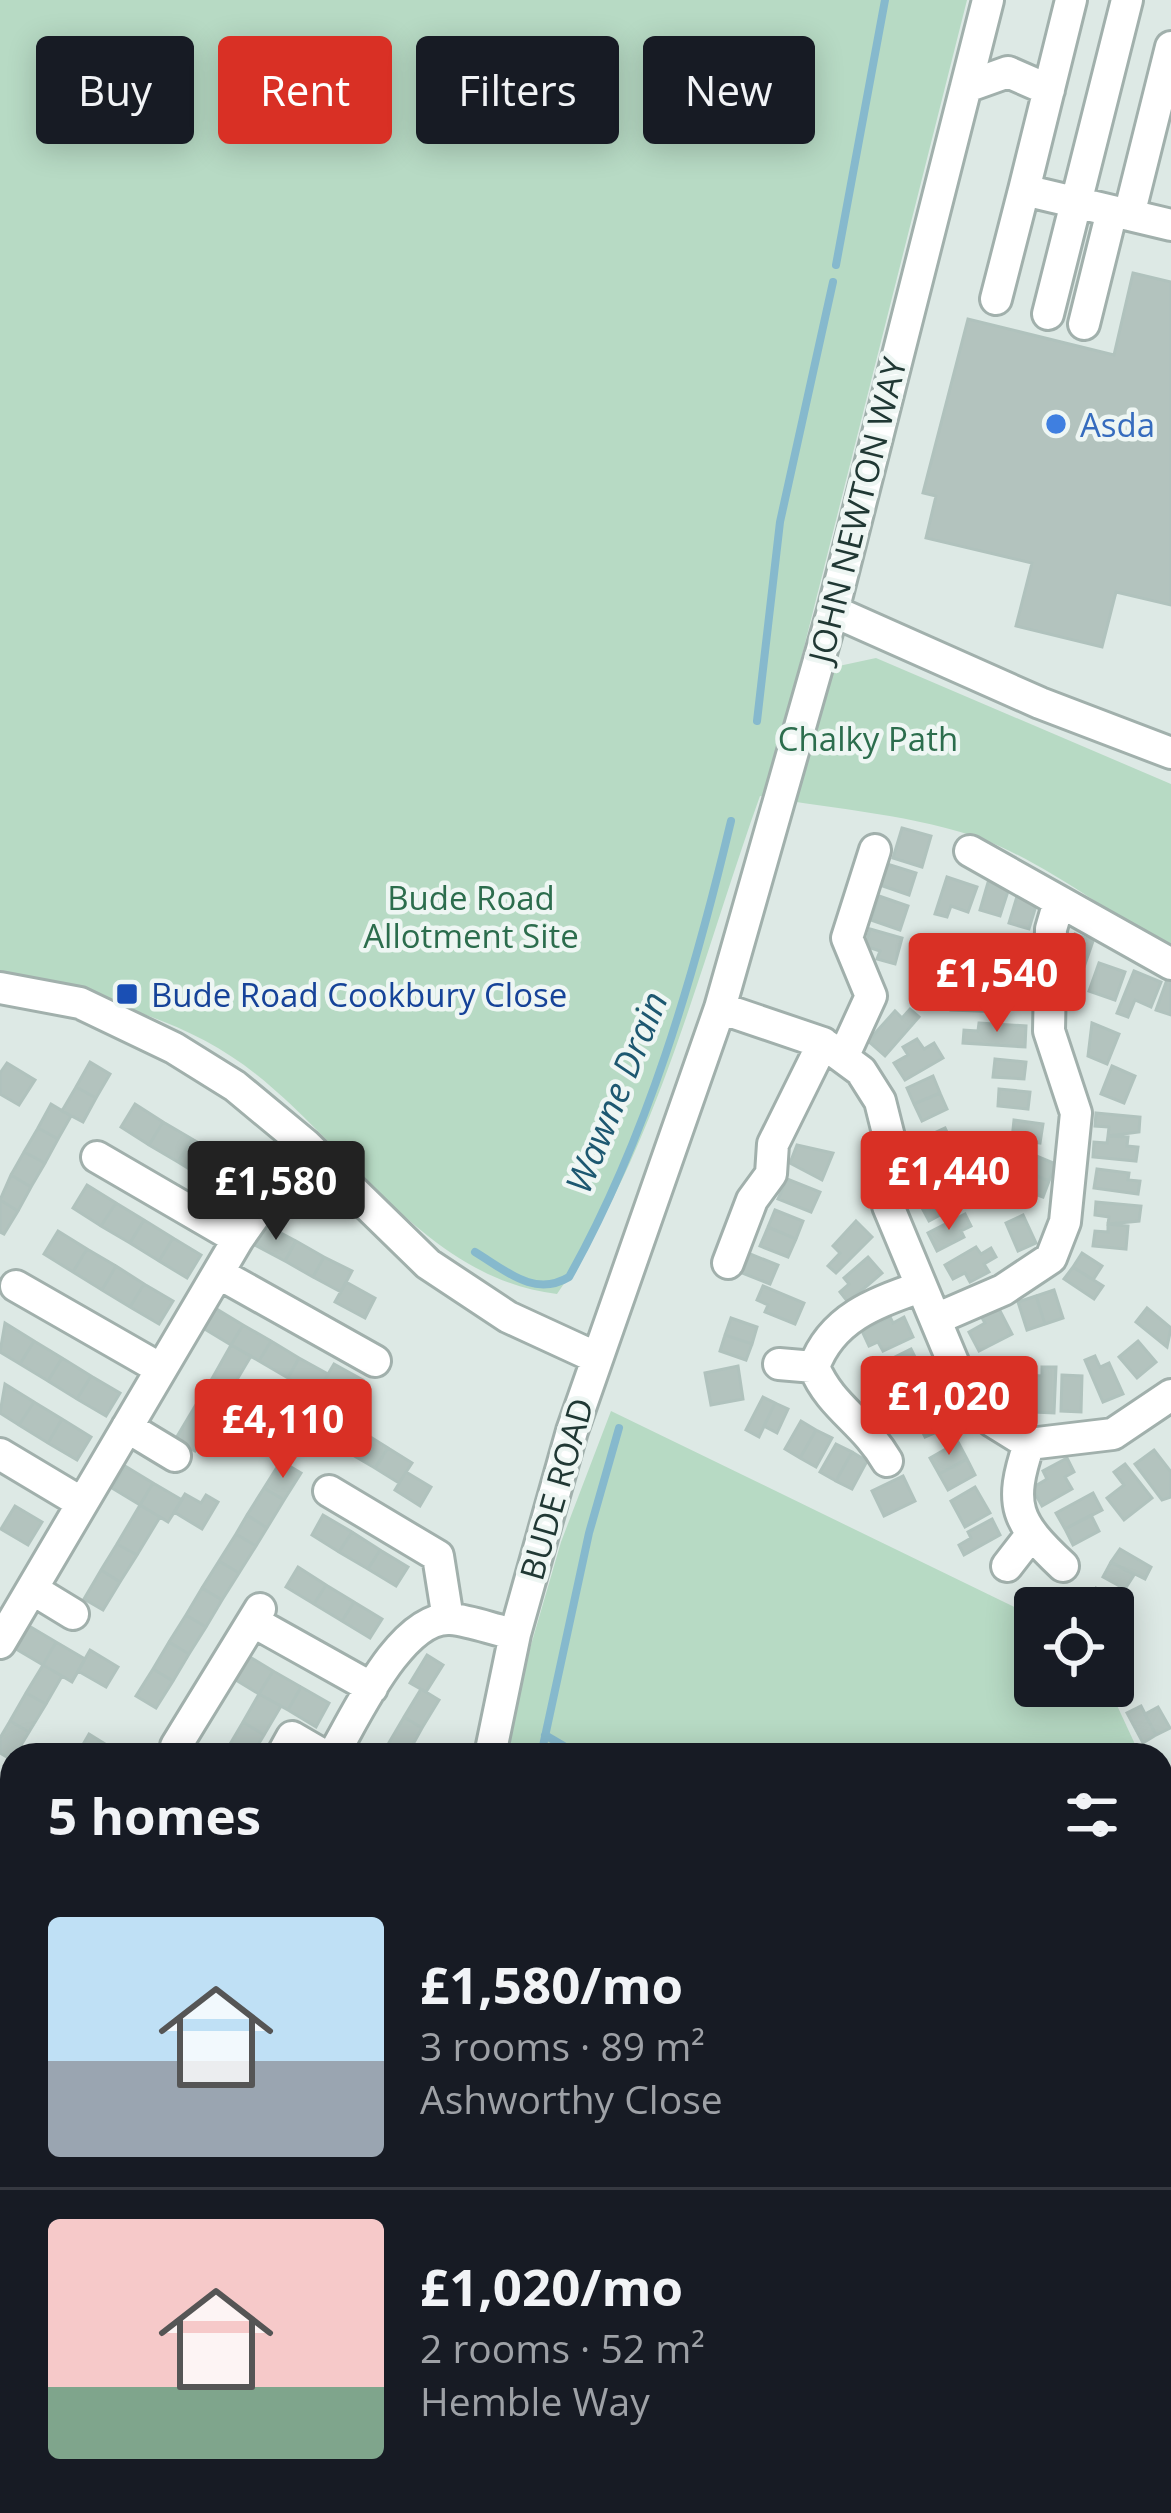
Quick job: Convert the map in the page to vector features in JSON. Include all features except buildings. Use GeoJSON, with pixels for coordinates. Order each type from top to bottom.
{"type":"FeatureCollection","features":[{"type":"Feature","properties":{"kind":"street","name":"JOHN NEWTON WAY"},"geometry":{"type":"LineString","coordinates":[[595,1357],[721,1008],[833,611],[988,0]]}},
{"type":"Feature","properties":{"kind":"street"},"geometry":{"type":"LineString","coordinates":[[996,299],[1071,0]]}},
{"type":"Feature","properties":{"kind":"street"},"geometry":{"type":"LineString","coordinates":[[1048,314],[1127,0]]}},
{"type":"Feature","properties":{"kind":"street"},"geometry":{"type":"LineString","coordinates":[[1084,324],[1171,47]]}},
{"type":"Feature","properties":{"kind":"street"},"geometry":{"type":"LineString","coordinates":[[966,87],[1008,72],[1049,90]]}},
{"type":"Feature","properties":{"kind":"street"},"geometry":{"type":"LineString","coordinates":[[1024,190],[1171,225]]}},
{"type":"Feature","properties":{"kind":"street"},"geometry":{"type":"LineString","coordinates":[[833,611],[1040,703],[1171,753]]}},
{"type":"Feature","properties":{"kind":"street"},"geometry":{"type":"LineString","coordinates":[[728,1262],[752,1200],[770,1174],[773,1144],[871,996],[847,938],[875,850]]}},
{"type":"Feature","properties":{"kind":"street"},"geometry":{"type":"LineString","coordinates":[[970,851],[1054,917],[1171,964]]}},
{"type":"Feature","properties":{"kind":"street"},"geometry":{"type":"LineString","coordinates":[[936,1318],[1003,1291],[1051,1258],[1065,1222],[1076,1113],[1048,1031],[1054,917]]}},
{"type":"Feature","properties":{"kind":"street"},"geometry":{"type":"LineString","coordinates":[[1010,971],[1050,973]]}},
{"type":"Feature","properties":{"kind":"street","name":"BUDE ROAD"},"geometry":{"type":"LineString","coordinates":[[0,988],[80,1003],[173,1048],[235,1086],[305,1144],[428,1264],[508,1317],[595,1357],[515,1634],[492,1743]]}},
{"type":"Feature","properties":{"kind":"street"},"geometry":{"type":"LineString","coordinates":[[721,1008],[834,1049],[880,1101],[892,1149],[888,1206],[973,1400],[992,1421],[1029,1444],[1113,1434],[1171,1395]]}},
{"type":"Feature","properties":{"kind":"street"},"geometry":{"type":"LineString","coordinates":[[0,1641],[238,1239],[305,1144]]}},
{"type":"Feature","properties":{"kind":"street"},"geometry":{"type":"LineString","coordinates":[[97,1157],[238,1239]]}},
{"type":"Feature","properties":{"kind":"street"},"geometry":{"type":"LineString","coordinates":[[218,1273],[375,1361]]}},
{"type":"Feature","properties":{"kind":"street"},"geometry":{"type":"LineString","coordinates":[[16,1286],[161,1369]]}},
{"type":"Feature","properties":{"kind":"street"},"geometry":{"type":"LineString","coordinates":[[814,1367],[838,1325],[888,1298],[921,1287]]}},
{"type":"Feature","properties":{"kind":"street"},"geometry":{"type":"LineString","coordinates":[[779,1364],[814,1367]]}},
{"type":"Feature","properties":{"kind":"street"},"geometry":{"type":"LineString","coordinates":[[814,1367],[826,1396],[869,1430],[886,1461]]}},
{"type":"Feature","properties":{"kind":"street"},"geometry":{"type":"LineString","coordinates":[[127,1427],[175,1456]]}},
{"type":"Feature","properties":{"kind":"street"},"geometry":{"type":"LineString","coordinates":[[1029,1444],[1015,1486],[1018,1512],[1031,1535],[1063,1566]]}},
{"type":"Feature","properties":{"kind":"street"},"geometry":{"type":"LineString","coordinates":[[0,1454],[82,1503]]}},
{"type":"Feature","properties":{"kind":"street"},"geometry":{"type":"LineString","coordinates":[[329,1491],[438,1556],[448,1619]]}},
{"type":"Feature","properties":{"kind":"street"},"geometry":{"type":"LineString","coordinates":[[1007,1566],[1031,1535]]}},
{"type":"Feature","properties":{"kind":"street"},"geometry":{"type":"LineString","coordinates":[[32,1589],[74,1614]]}},
{"type":"Feature","properties":{"kind":"street"},"geometry":{"type":"LineString","coordinates":[[176,1743],[257,1616],[372,1688]]}},
{"type":"Feature","properties":{"kind":"street"},"geometry":{"type":"LineString","coordinates":[[340,1743],[409,1636],[448,1619],[515,1634]]}},
{"type":"Feature","properties":{"kind":"green space"},"geometry":{"type":"Polygon","coordinates":[[[0,0],[967,0],[797,675],[876,658],[1171,784],[1171,949],[1056,876],[987,841],[903,819],[760,796],[650,1116],[592,1238],[557,1294],[511,1284],[431,1238],[257,1075],[199,1037],[102,1001],[0,978],[0,0]]]}},
{"type":"Feature","properties":{"kind":"green space"},"geometry":{"type":"Polygon","coordinates":[[[611,1411],[1014,1607],[1014,1707],[1118,1707],[1134,1743],[502,1743],[561,1542],[611,1411]]]}},
{"type":"Feature","properties":{"kind":"waterway","name":"Wawne Drain"},"geometry":{"type":"LineString","coordinates":[[836,265],[885,0]]}},
{"type":"Feature","properties":{"kind":"waterway","name":"Wawne Drain"},"geometry":{"type":"LineString","coordinates":[[757,721],[780,522],[833,282]]}},
{"type":"Feature","properties":{"kind":"waterway","name":"Wawne Drain"},"geometry":{"type":"LineString","coordinates":[[475,1252],[532,1283],[556,1283],[569,1277],[645,1113],[701,938],[731,821]]}},
{"type":"Feature","properties":{"kind":"waterway","name":"Wawne Drain"},"geometry":{"type":"LineString","coordinates":[[544,1743],[589,1533],[619,1428]]}},
{"type":"Feature","properties":{"kind":"waterway"},"geometry":{"type":"LineString","coordinates":[[545,1735],[559,1743]]}},
{"type":"Feature","properties":{"kind":"place","name":"Asda"},"geometry":{"type":"Point","coordinates":[1056,424]}},
{"type":"Feature","properties":{"kind":"place","name":"Bude Road Cookbury Close"},"geometry":{"type":"Point","coordinates":[127,994]}},
{"type":"Feature","properties":{"kind":"park label","name":"Chalky Path"},"geometry":{"type":"Point","coordinates":[868,738]}},
{"type":"Feature","properties":{"kind":"park label","name":"Bude Road Allotment Site"},"geometry":{"type":"Point","coordinates":[471,916]}}]}
